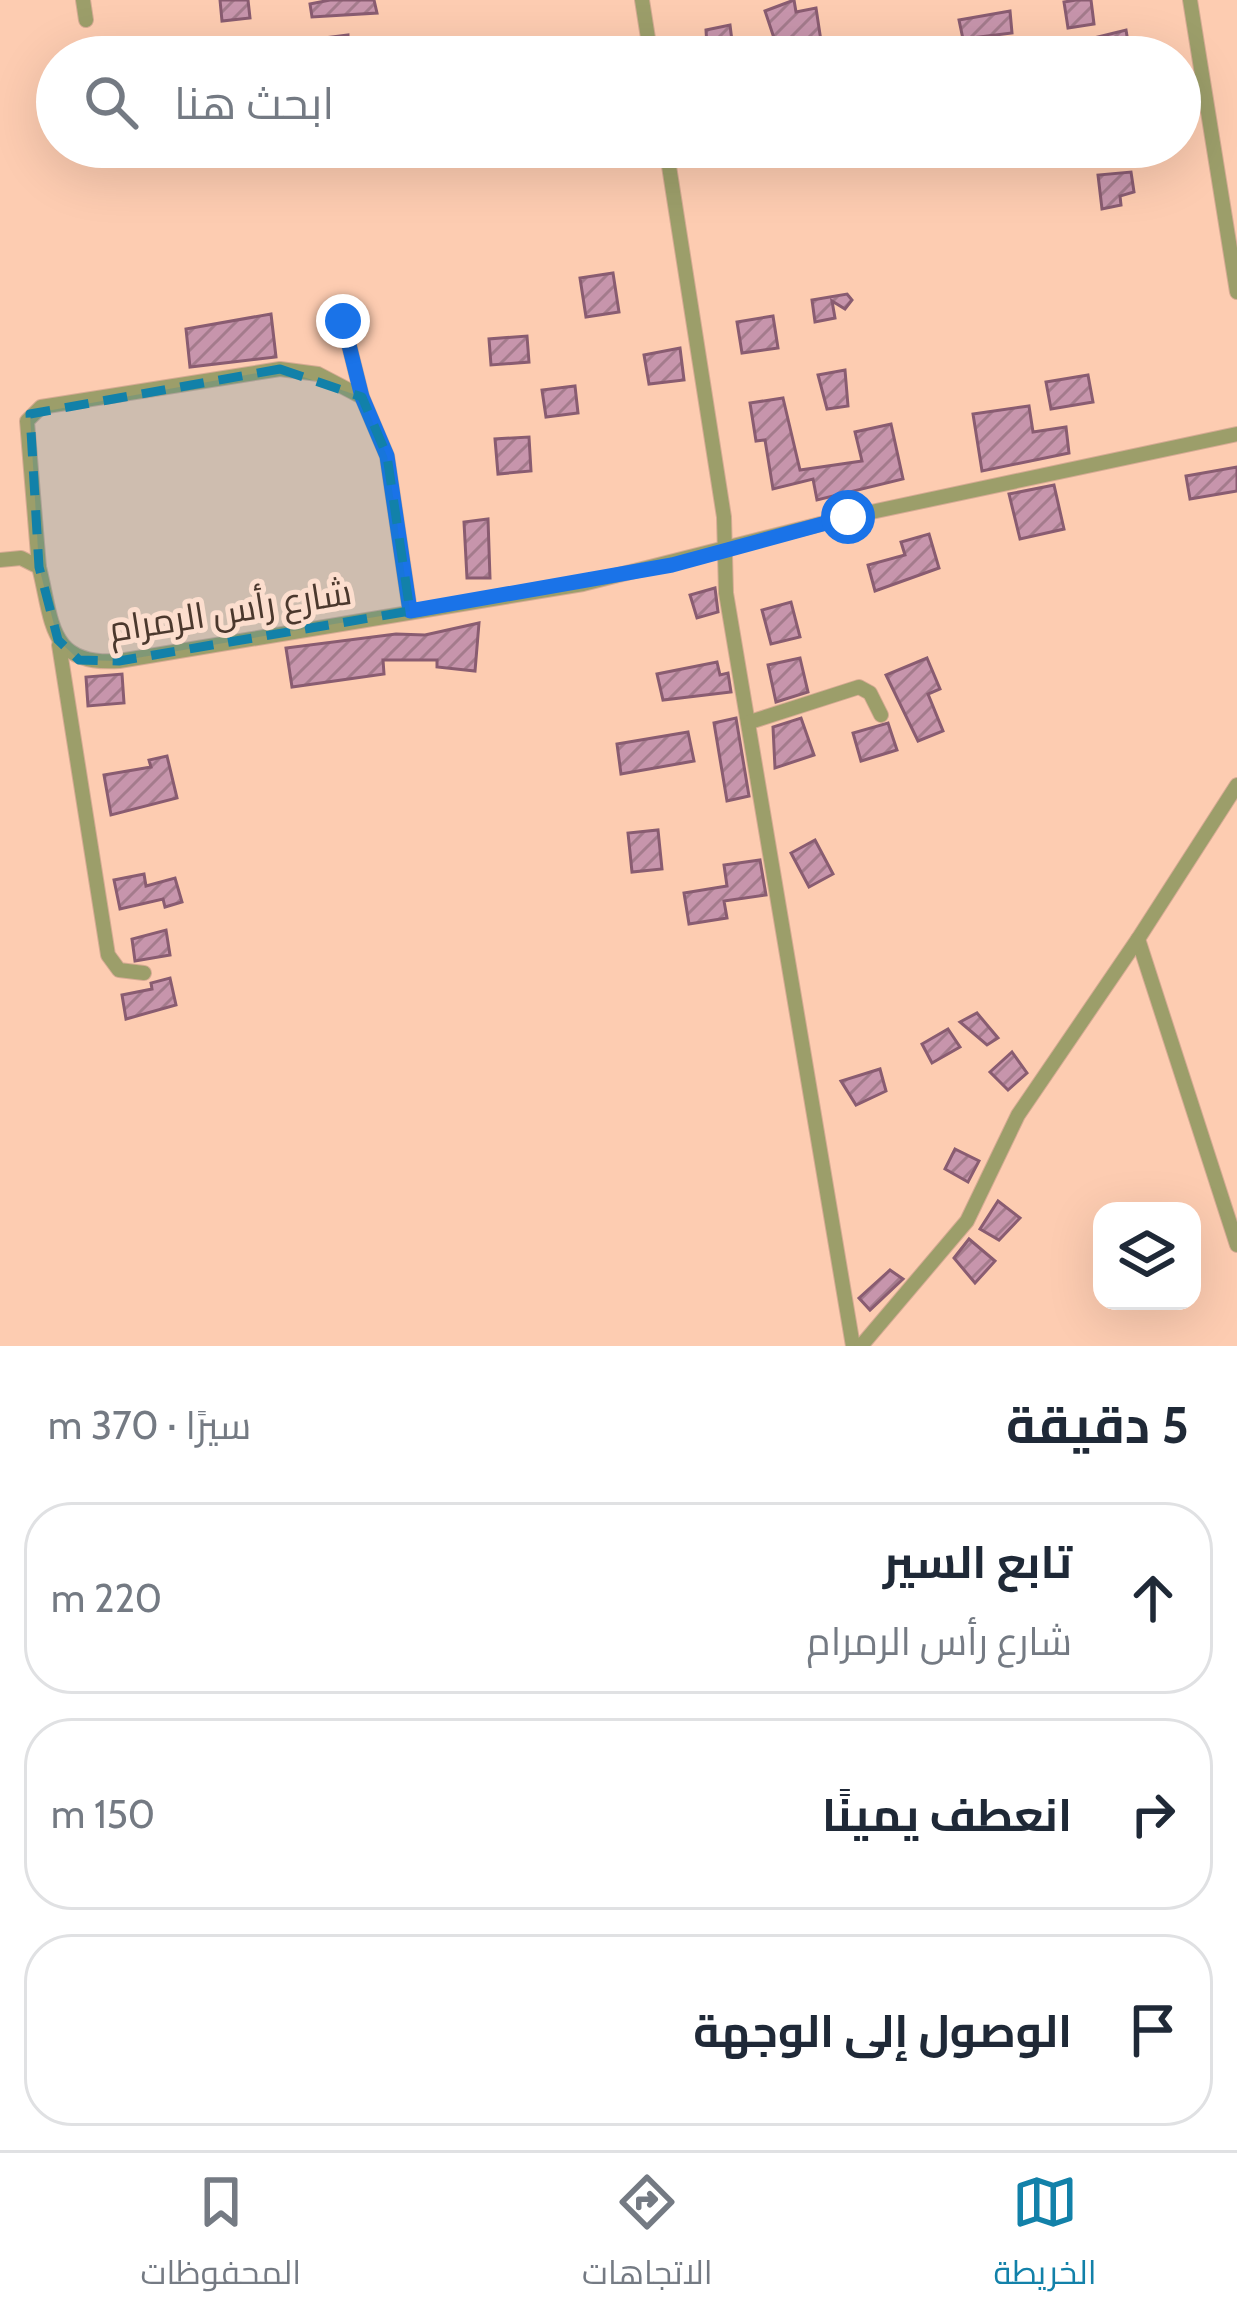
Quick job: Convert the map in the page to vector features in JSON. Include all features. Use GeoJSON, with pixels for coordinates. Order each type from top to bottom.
{"type":"FeatureCollection","features":[{"type":"Feature","properties":{"kind":"street"},"geometry":{"type":"LineString","coordinates":[[83,0],[86,20]]}},
{"type":"Feature","properties":{"kind":"street"},"geometry":{"type":"LineString","coordinates":[[642,0],[648,36]]}},
{"type":"Feature","properties":{"kind":"street"},"geometry":{"type":"LineString","coordinates":[[1190,0],[1195,36]]}},
{"type":"Feature","properties":{"kind":"street"},"geometry":{"type":"LineString","coordinates":[[1201,80],[1237,292]]}},
{"type":"Feature","properties":{"kind":"street"},"geometry":{"type":"LineString","coordinates":[[669,168],[717,465],[726,593],[857,1346]]}},
{"type":"Feature","properties":{"kind":"street"},"geometry":{"type":"LineString","coordinates":[[343,321],[362,397],[387,456],[410,611]]}},
{"type":"Feature","properties":{"kind":"street","name":"شارع رأس الرمرام"},"geometry":{"type":"LineString","coordinates":[[362,397],[318,374],[280,369],[40,407],[27,421],[39,567],[58,640],[80,660],[119,661],[583,584],[848,517],[1237,434]]}},
{"type":"Feature","properties":{"kind":"street"},"geometry":{"type":"LineString","coordinates":[[0,560],[20,558],[39,567]]}},
{"type":"Feature","properties":{"kind":"street"},"geometry":{"type":"LineString","coordinates":[[58,640],[108,955],[118,970],[144,973]]}},
{"type":"Feature","properties":{"kind":"street"},"geometry":{"type":"LineString","coordinates":[[750,722],[859,687],[870,693],[881,715]]}},
{"type":"Feature","properties":{"kind":"street"},"geometry":{"type":"LineString","coordinates":[[857,1346],[967,1222],[1018,1115],[1237,785]]}},
{"type":"Feature","properties":{"kind":"street"},"geometry":{"type":"LineString","coordinates":[[1138,940],[1237,1245]]}},
{"type":"Feature","properties":{"kind":"highlighted area"},"geometry":{"type":"Polygon","coordinates":[[[280,369],[362,397],[387,456],[410,611],[119,661],[79,660],[58,640],[39,567],[30,414],[280,369]]]}},
{"type":"Feature","properties":{"kind":"building"},"geometry":{"type":"Polygon","coordinates":[[[220,0],[248,0],[250,18],[222,21],[220,0]]]}},
{"type":"Feature","properties":{"kind":"building"},"geometry":{"type":"Polygon","coordinates":[[[374,0],[377,13],[312,17],[310,4],[374,0]]]}},
{"type":"Feature","properties":{"kind":"building"},"geometry":{"type":"Polygon","coordinates":[[[794,0],[796,12],[816,8],[820,36],[773,36],[765,11],[794,0]]]}},
{"type":"Feature","properties":{"kind":"building"},"geometry":{"type":"Polygon","coordinates":[[[1091,0],[1094,24],[1068,28],[1064,2],[1091,0]]]}},
{"type":"Feature","properties":{"kind":"building"},"geometry":{"type":"Polygon","coordinates":[[[1010,11],[1012,33],[962,36],[959,20],[1010,11]]]}},
{"type":"Feature","properties":{"kind":"building"},"geometry":{"type":"Polygon","coordinates":[[[730,25],[731,36],[706,36],[706,30],[730,25]]]}},
{"type":"Feature","properties":{"kind":"building"},"geometry":{"type":"Polygon","coordinates":[[[1131,172],[1134,192],[1120,196],[1121,205],[1102,209],[1098,175],[1131,172]]]}},
{"type":"Feature","properties":{"kind":"building"},"geometry":{"type":"Polygon","coordinates":[[[613,273],[619,312],[586,317],[580,278],[613,273]]]}},
{"type":"Feature","properties":{"kind":"building"},"geometry":{"type":"Polygon","coordinates":[[[847,294],[852,300],[845,309],[832,301],[835,318],[815,322],[812,300],[847,294]]]}},
{"type":"Feature","properties":{"kind":"building"},"geometry":{"type":"Polygon","coordinates":[[[271,314],[276,357],[190,367],[186,329],[271,314]]]}},
{"type":"Feature","properties":{"kind":"building"},"geometry":{"type":"Polygon","coordinates":[[[773,316],[778,348],[742,353],[737,322],[773,316]]]}},
{"type":"Feature","properties":{"kind":"building"},"geometry":{"type":"Polygon","coordinates":[[[527,336],[529,362],[491,365],[489,339],[527,336]]]}},
{"type":"Feature","properties":{"kind":"building"},"geometry":{"type":"Polygon","coordinates":[[[680,348],[684,380],[649,384],[644,355],[680,348]]]}},
{"type":"Feature","properties":{"kind":"building"},"geometry":{"type":"Polygon","coordinates":[[[845,370],[848,406],[827,409],[818,375],[845,370]]]}},
{"type":"Feature","properties":{"kind":"building"},"geometry":{"type":"Polygon","coordinates":[[[1088,375],[1093,402],[1051,409],[1046,382],[1088,375]]]}},
{"type":"Feature","properties":{"kind":"building"},"geometry":{"type":"Polygon","coordinates":[[[575,386],[578,413],[546,417],[542,390],[575,386]]]}},
{"type":"Feature","properties":{"kind":"building"},"geometry":{"type":"Polygon","coordinates":[[[783,398],[800,470],[862,461],[855,432],[891,424],[903,479],[817,500],[813,479],[773,489],[765,440],[756,441],[750,403],[783,398]]]}},
{"type":"Feature","properties":{"kind":"building"},"geometry":{"type":"Polygon","coordinates":[[[1029,406],[1033,432],[1066,427],[1069,453],[982,471],[973,414],[1029,406]]]}},
{"type":"Feature","properties":{"kind":"building"},"geometry":{"type":"Polygon","coordinates":[[[529,437],[531,471],[498,474],[495,439],[529,437]]]}},
{"type":"Feature","properties":{"kind":"building"},"geometry":{"type":"Polygon","coordinates":[[[1237,467],[1237,491],[1190,499],[1186,476],[1237,467]]]}},
{"type":"Feature","properties":{"kind":"building"},"geometry":{"type":"Polygon","coordinates":[[[1054,485],[1064,529],[1020,539],[1009,494],[1054,485]]]}},
{"type":"Feature","properties":{"kind":"building"},"geometry":{"type":"Polygon","coordinates":[[[488,519],[490,578],[467,578],[464,522],[488,519]]]}},
{"type":"Feature","properties":{"kind":"building"},"geometry":{"type":"Polygon","coordinates":[[[929,534],[939,568],[875,591],[868,565],[905,555],[901,542],[929,534]]]}},
{"type":"Feature","properties":{"kind":"building"},"geometry":{"type":"Polygon","coordinates":[[[715,588],[718,612],[697,618],[690,595],[715,588]]]}},
{"type":"Feature","properties":{"kind":"building"},"geometry":{"type":"Polygon","coordinates":[[[791,602],[800,637],[771,644],[762,610],[791,602]]]}},
{"type":"Feature","properties":{"kind":"building"},"geometry":{"type":"Polygon","coordinates":[[[479,623],[475,671],[437,667],[437,660],[383,660],[384,674],[292,687],[286,648],[396,634],[425,635],[479,623]]]}},
{"type":"Feature","properties":{"kind":"building"},"geometry":{"type":"Polygon","coordinates":[[[800,658],[808,692],[776,702],[768,665],[800,658]]]}},
{"type":"Feature","properties":{"kind":"building"},"geometry":{"type":"Polygon","coordinates":[[[927,658],[940,689],[928,694],[943,731],[918,741],[886,675],[927,658]]]}},
{"type":"Feature","properties":{"kind":"building"},"geometry":{"type":"Polygon","coordinates":[[[717,662],[720,675],[728,673],[731,692],[663,700],[657,674],[717,662]]]}},
{"type":"Feature","properties":{"kind":"building"},"geometry":{"type":"Polygon","coordinates":[[[122,674],[124,703],[88,706],[86,677],[122,674]]]}},
{"type":"Feature","properties":{"kind":"building"},"geometry":{"type":"Polygon","coordinates":[[[736,718],[749,796],[727,801],[714,723],[736,718]]]}},
{"type":"Feature","properties":{"kind":"building"},"geometry":{"type":"Polygon","coordinates":[[[801,718],[814,755],[775,768],[773,727],[801,718]]]}},
{"type":"Feature","properties":{"kind":"building"},"geometry":{"type":"Polygon","coordinates":[[[888,723],[897,750],[861,761],[853,733],[888,723]]]}},
{"type":"Feature","properties":{"kind":"building"},"geometry":{"type":"Polygon","coordinates":[[[688,732],[694,761],[621,774],[617,744],[688,732]]]}},
{"type":"Feature","properties":{"kind":"building"},"geometry":{"type":"Polygon","coordinates":[[[167,756],[177,798],[111,815],[104,775],[151,767],[149,760],[167,756]]]}},
{"type":"Feature","properties":{"kind":"building"},"geometry":{"type":"Polygon","coordinates":[[[658,830],[662,869],[632,872],[628,833],[658,830]]]}},
{"type":"Feature","properties":{"kind":"building"},"geometry":{"type":"Polygon","coordinates":[[[815,840],[833,874],[809,887],[791,853],[815,840]]]}},
{"type":"Feature","properties":{"kind":"building"},"geometry":{"type":"Polygon","coordinates":[[[760,860],[766,895],[724,901],[727,918],[689,924],[684,893],[727,886],[724,865],[760,860]]]}},
{"type":"Feature","properties":{"kind":"building"},"geometry":{"type":"Polygon","coordinates":[[[144,874],[146,886],[175,878],[182,902],[165,907],[163,899],[120,909],[114,880],[144,874]]]}},
{"type":"Feature","properties":{"kind":"building"},"geometry":{"type":"Polygon","coordinates":[[[166,930],[170,955],[135,961],[132,939],[166,930]]]}},
{"type":"Feature","properties":{"kind":"building"},"geometry":{"type":"Polygon","coordinates":[[[170,978],[176,1005],[126,1019],[122,995],[152,989],[151,983],[170,978]]]}},
{"type":"Feature","properties":{"kind":"building"},"geometry":{"type":"Polygon","coordinates":[[[977,1013],[998,1038],[987,1045],[960,1022],[977,1013]]]}},
{"type":"Feature","properties":{"kind":"building"},"geometry":{"type":"Polygon","coordinates":[[[948,1029],[960,1047],[932,1063],[922,1044],[948,1029]]]}},
{"type":"Feature","properties":{"kind":"building"},"geometry":{"type":"Polygon","coordinates":[[[1012,1052],[1027,1073],[1008,1090],[990,1072],[1012,1052]]]}},
{"type":"Feature","properties":{"kind":"building"},"geometry":{"type":"Polygon","coordinates":[[[880,1069],[886,1091],[856,1105],[841,1081],[880,1069]]]}},
{"type":"Feature","properties":{"kind":"building"},"geometry":{"type":"Polygon","coordinates":[[[955,1149],[979,1161],[968,1182],[945,1169],[955,1149]]]}},
{"type":"Feature","properties":{"kind":"building"},"geometry":{"type":"Polygon","coordinates":[[[998,1201],[1020,1218],[999,1240],[980,1229],[998,1201]]]}},
{"type":"Feature","properties":{"kind":"building"},"geometry":{"type":"Polygon","coordinates":[[[969,1239],[995,1261],[975,1283],[954,1258],[969,1239]]]}},
{"type":"Feature","properties":{"kind":"building"},"geometry":{"type":"Polygon","coordinates":[[[890,1270],[903,1279],[870,1310],[859,1298],[890,1270]]]}},
{"type":"Feature","properties":{"kind":"route"},"geometry":{"type":"LineString","coordinates":[[343,321],[362,397],[387,456],[410,611],[672,565],[848,517]]}}]}
